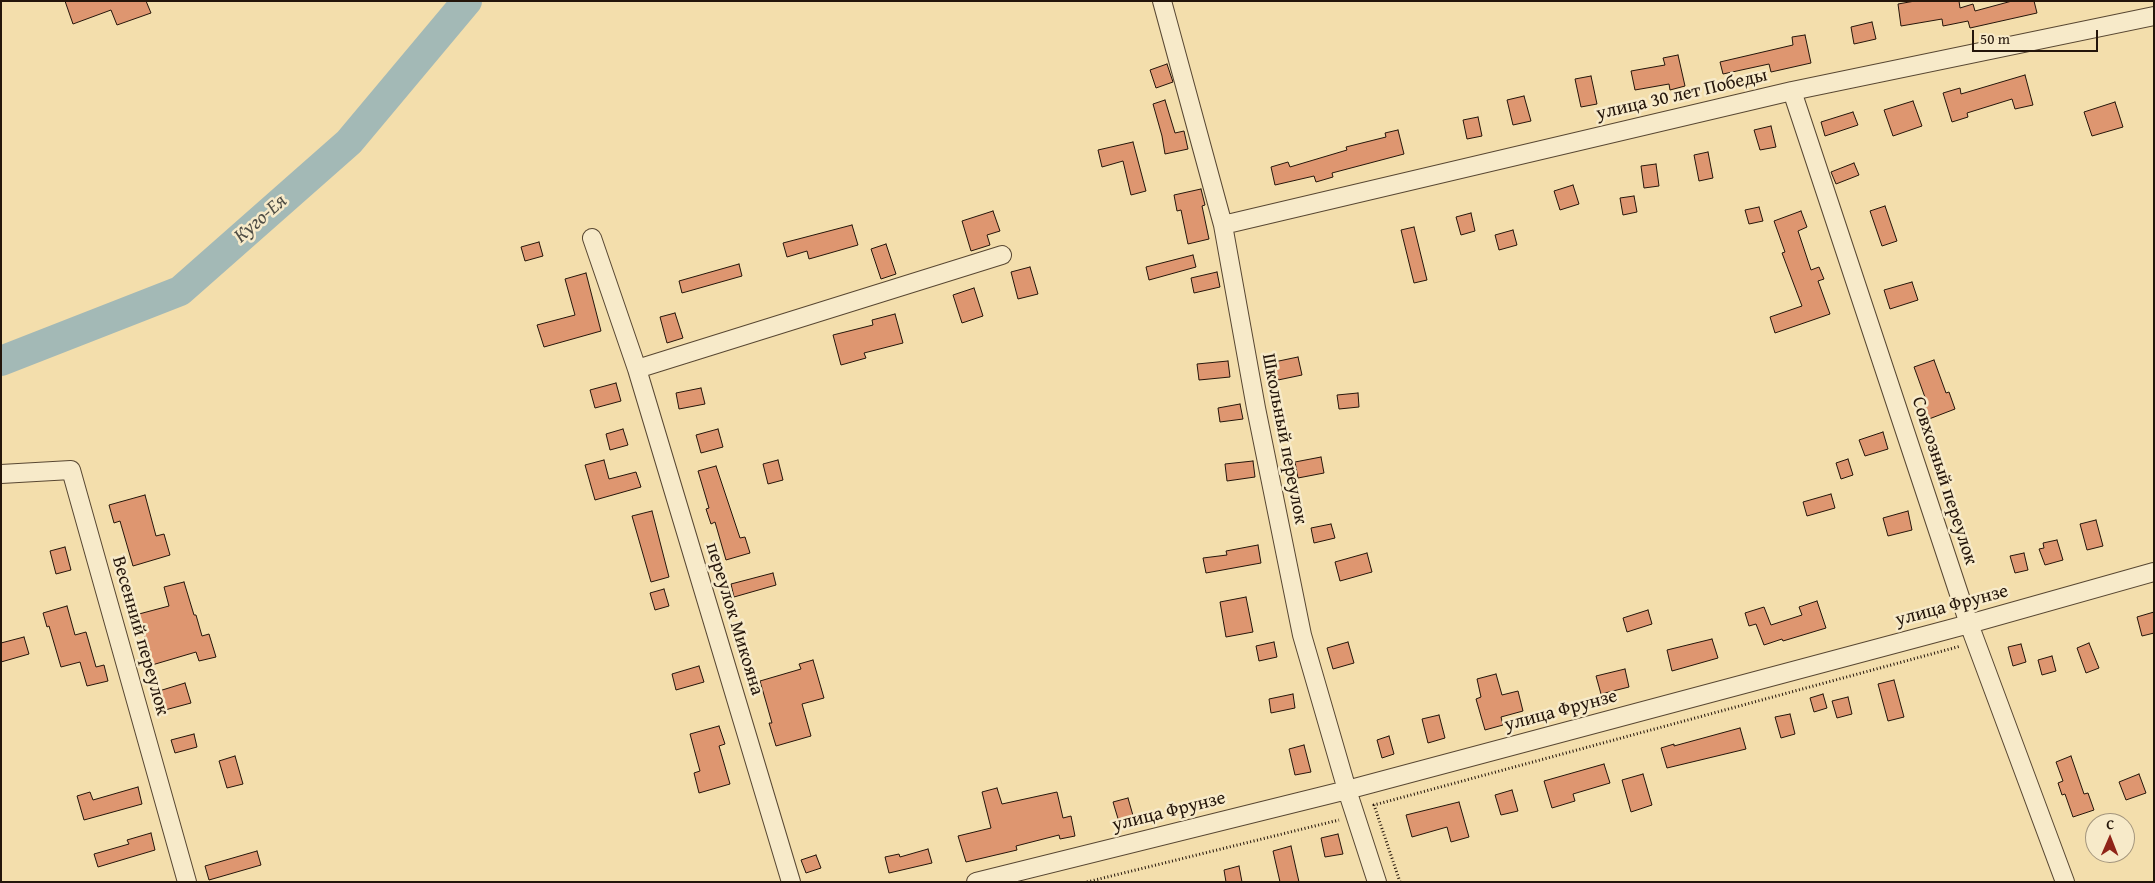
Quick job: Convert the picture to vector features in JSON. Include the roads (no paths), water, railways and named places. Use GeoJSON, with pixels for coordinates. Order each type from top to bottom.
{"type":"FeatureCollection","features":[{"type":"Feature","properties":{"kind":"street","name":"Школьный переулок"},"geometry":{"type":"LineString","coordinates":[[1162,1],[1223,224],[1256,408],[1302,635],[1347,790],[1377,882]]}},
{"type":"Feature","properties":{"kind":"street","name":"улица 30 лет Победы"},"geometry":{"type":"LineString","coordinates":[[1223,224],[1792,90],[2154,16]]}},
{"type":"Feature","properties":{"kind":"street","name":"Совхозный переулок"},"geometry":{"type":"LineString","coordinates":[[1792,90],[1969,624],[2065,882]]}},
{"type":"Feature","properties":{"kind":"street","name":"переулок Микояна"},"geometry":{"type":"LineString","coordinates":[[592,238],[637,369],[791,882]]}},
{"type":"Feature","properties":{"kind":"street"},"geometry":{"type":"LineString","coordinates":[[637,369],[1002,255]]}},
{"type":"Feature","properties":{"kind":"street","name":"Весенний переулок"},"geometry":{"type":"LineString","coordinates":[[1,474],[71,470],[187,882]]}},
{"type":"Feature","properties":{"kind":"street","name":"улица Фрунзе"},"geometry":{"type":"LineString","coordinates":[[976,882],[1347,790],[1969,624],[2154,572]]}},
{"type":"Feature","properties":{"kind":"waterway","name":"Куго-Ея"},"geometry":{"type":"LineString","coordinates":[[1,361],[180,291],[349,142],[467,1]]}}]}
